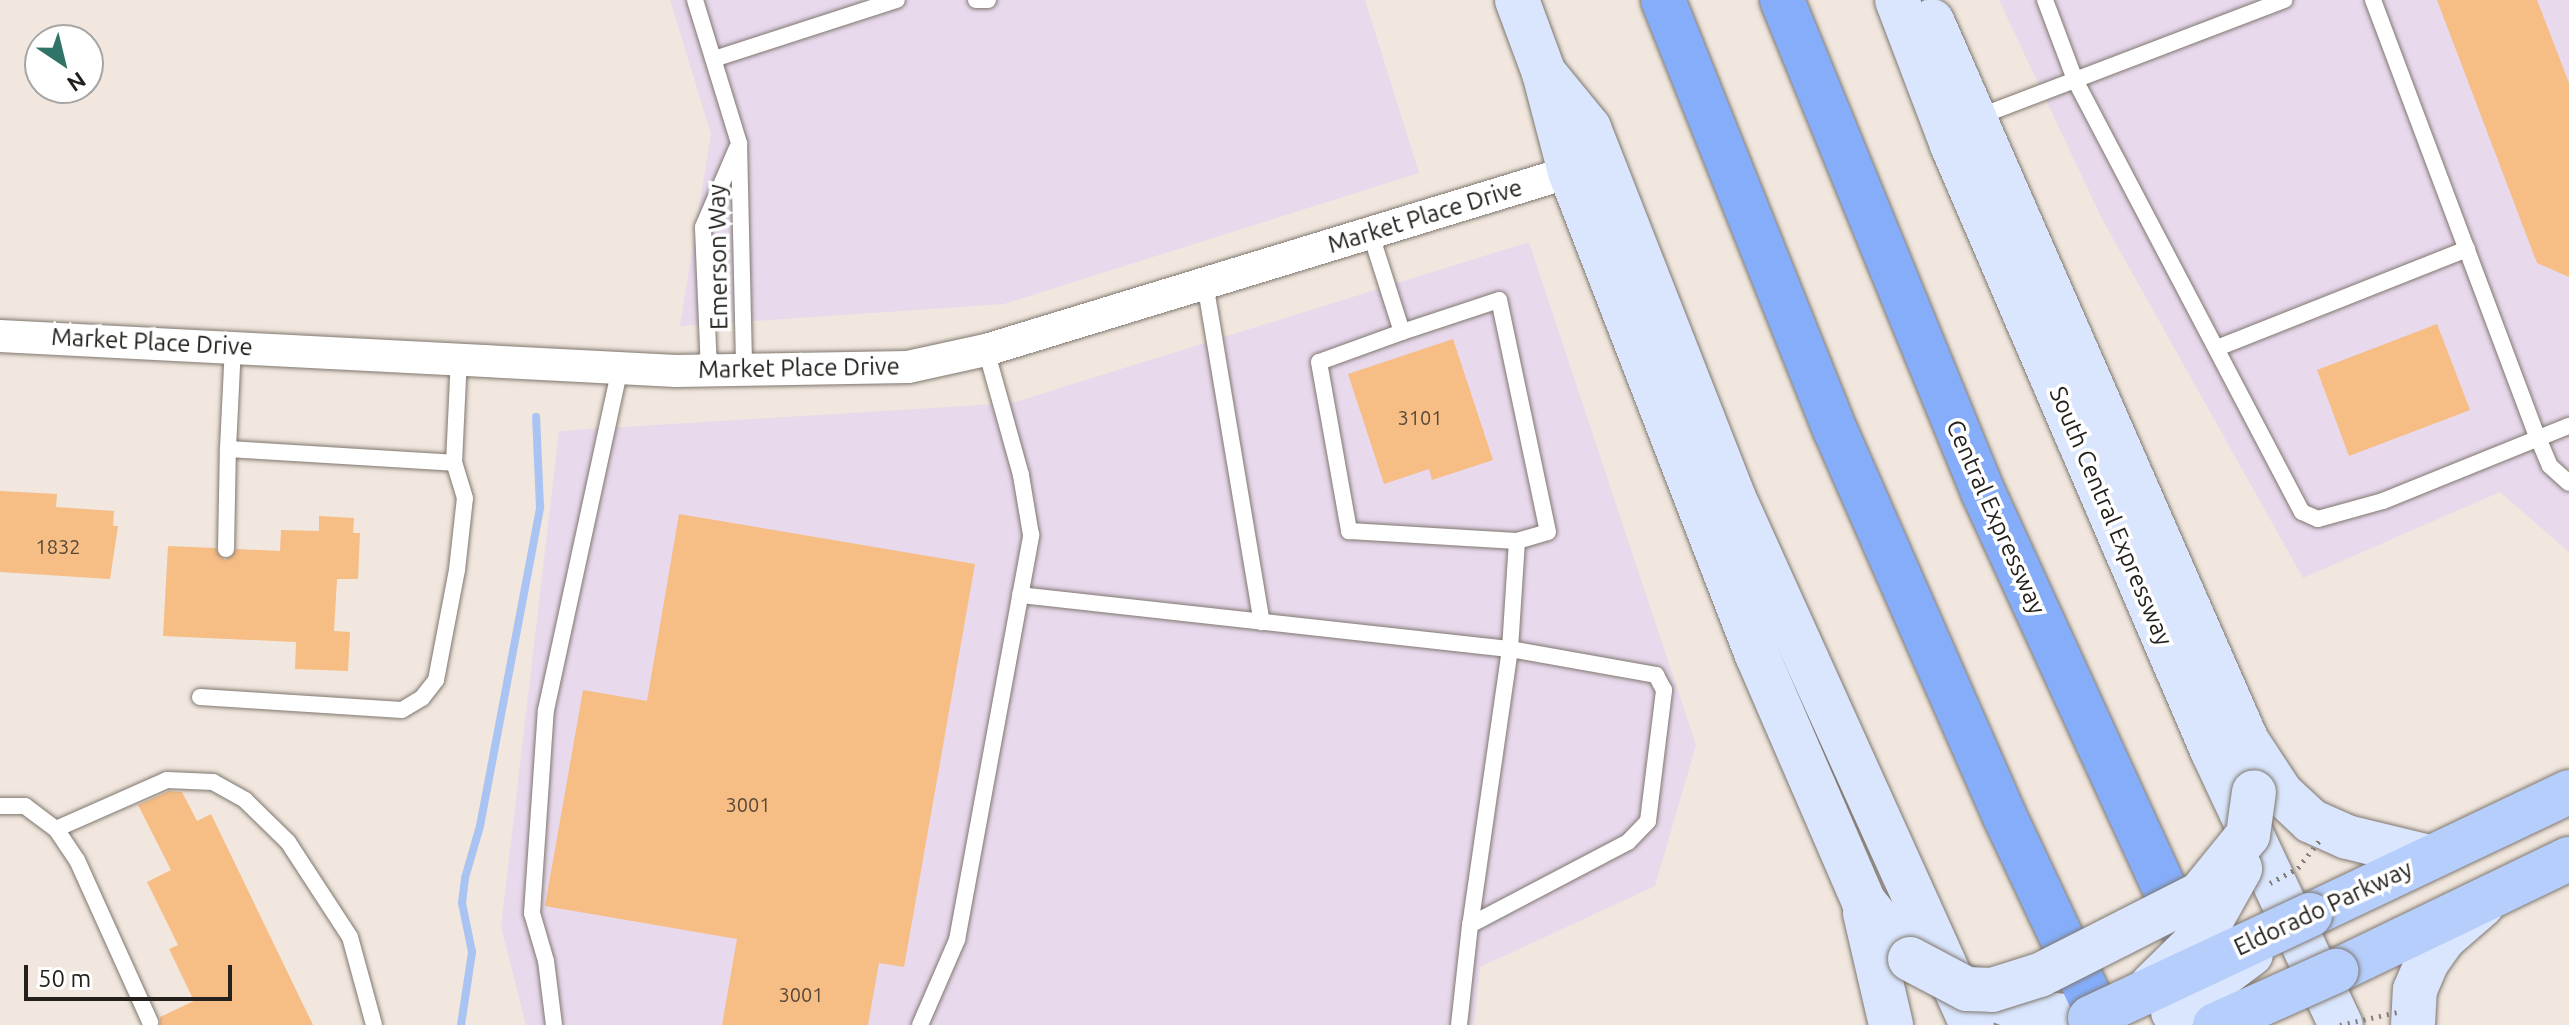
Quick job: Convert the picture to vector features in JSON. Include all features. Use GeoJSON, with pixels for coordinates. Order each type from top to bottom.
{"type":"FeatureCollection","features":[{"type":"Feature","properties":{"kind":"highway"},"geometry":{"type":"LineString","coordinates":[[1663,0],[1866,501],[2121,1018]]}},
{"type":"Feature","properties":{"kind":"highway","name":"Central Expressway"},"geometry":{"type":"LineString","coordinates":[[1782,0],[1983,492],[2233,1019]]}},
{"type":"Feature","properties":{"kind":"main road"},"geometry":{"type":"LineString","coordinates":[[1517,0],[1544,73],[1570,172],[1757,655],[1864,902],[1891,1025]]}},
{"type":"Feature","properties":{"kind":"main road","name":"South Central Expressway"},"geometry":{"type":"LineString","coordinates":[[1897,0],[1952,145],[2212,750],[2341,1025]]}},
{"type":"Feature","properties":{"kind":"main road","name":"South Central Expressway"},"geometry":{"type":"LineString","coordinates":[[1922,0],[1978,117],[2247,741]]}},
{"type":"Feature","properties":{"kind":"main road"},"geometry":{"type":"LineString","coordinates":[[1544,73],[1589,128],[1734,498],[1969,1007]]}},
{"type":"Feature","properties":{"kind":"main road"},"geometry":{"type":"LineString","coordinates":[[2121,1018],[2217,917],[2246,854],[2254,792],[2247,741]]}},
{"type":"Feature","properties":{"kind":"main road"},"geometry":{"type":"LineString","coordinates":[[2247,741],[2281,793],[2311,821],[2347,837],[2429,857]]}},
{"type":"Feature","properties":{"kind":"main road","name":"Eldorado Parkway"},"geometry":{"type":"LineString","coordinates":[[2121,1018],[2310,915],[2569,792]]}},
{"type":"Feature","properties":{"kind":"main road"},"geometry":{"type":"LineString","coordinates":[[1969,1007],[1992,990],[2040,975],[2183,906],[2217,877],[2248,835]]}},
{"type":"Feature","properties":{"kind":"main road"},"geometry":{"type":"LineString","coordinates":[[1864,902],[1910,959],[1969,1007],[1991,1003],[2031,1013],[2233,1019],[2569,859]]}},
{"type":"Feature","properties":{"kind":"main road"},"geometry":{"type":"LineString","coordinates":[[2407,1018],[2427,962],[2443,939],[2494,895]]}},
{"type":"Feature","properties":{"kind":"street","name":"Market Place Drive"},"geometry":{"type":"LineString","coordinates":[[0,336],[709,371],[908,367],[986,350],[1570,172]]}},
{"type":"Feature","properties":{"kind":"lane","name":"Emerson Way"},"geometry":{"type":"LineString","coordinates":[[695,0],[739,143],[744,371]]}},
{"type":"Feature","properties":{"kind":"lane"},"geometry":{"type":"LineString","coordinates":[[714,59],[897,0]]}},
{"type":"Feature","properties":{"kind":"lane"},"geometry":{"type":"LineString","coordinates":[[976,0],[988,0]]}},
{"type":"Feature","properties":{"kind":"lane"},"geometry":{"type":"LineString","coordinates":[[2045,0],[2075,80],[2302,512],[2318,519],[2383,501],[2569,426]]}},
{"type":"Feature","properties":{"kind":"lane"},"geometry":{"type":"LineString","coordinates":[[1978,117],[2284,0]]}},
{"type":"Feature","properties":{"kind":"lane"},"geometry":{"type":"LineString","coordinates":[[2373,0],[2538,438],[2550,466],[2569,483]]}},
{"type":"Feature","properties":{"kind":"lane","name":"Emerson Way"},"geometry":{"type":"LineString","coordinates":[[709,371],[703,227],[739,143]]}},
{"type":"Feature","properties":{"kind":"lane"},"geometry":{"type":"LineString","coordinates":[[1370,232],[1402,332]]}},
{"type":"Feature","properties":{"kind":"lane"},"geometry":{"type":"LineString","coordinates":[[2217,348],[2467,249]]}},
{"type":"Feature","properties":{"kind":"lane"},"geometry":{"type":"LineString","coordinates":[[1205,283],[1262,622]]}},
{"type":"Feature","properties":{"kind":"lane"},"geometry":{"type":"LineString","coordinates":[[1499,300],[1548,532],[1517,541],[1349,531],[1319,362],[1402,332],[1499,300]]}},
{"type":"Feature","properties":{"kind":"lane"},"geometry":{"type":"LineString","coordinates":[[226,549],[233,346]]}},
{"type":"Feature","properties":{"kind":"lane"},"geometry":{"type":"LineString","coordinates":[[920,1025],[957,940],[1031,535],[986,350]]}},
{"type":"Feature","properties":{"kind":"lane"},"geometry":{"type":"LineString","coordinates":[[200,697],[402,710],[422,698],[436,680],[457,570],[465,498],[454,463],[459,357]]}},
{"type":"Feature","properties":{"kind":"lane"},"geometry":{"type":"LineString","coordinates":[[554,1025],[546,961],[532,913],[546,710],[620,367]]}},
{"type":"Feature","properties":{"kind":"lane"},"geometry":{"type":"LineString","coordinates":[[228,449],[454,463]]}},
{"type":"Feature","properties":{"kind":"lane"},"geometry":{"type":"LineString","coordinates":[[1459,1025],[1470,925],[1510,649],[1517,541]]}},
{"type":"Feature","properties":{"kind":"lane"},"geometry":{"type":"LineString","coordinates":[[1020,595],[1510,649],[1656,675],[1664,690],[1648,821],[1628,842],[1470,925]]}},
{"type":"Feature","properties":{"kind":"lane"},"geometry":{"type":"LineString","coordinates":[[56,829],[167,780],[213,782],[245,800],[288,842],[350,937],[374,1025]]}},
{"type":"Feature","properties":{"kind":"lane"},"geometry":{"type":"LineString","coordinates":[[0,806],[25,806],[56,829],[77,860],[150,1022]]}},
{"type":"Feature","properties":{"kind":"path"},"geometry":{"type":"LineString","coordinates":[[2264,887],[2298,868],[2320,840]]}},
{"type":"Feature","properties":{"kind":"path"},"geometry":{"type":"LineString","coordinates":[[2341,1025],[2407,1018]]}},
{"type":"Feature","properties":{"kind":"shaded area"},"geometry":{"type":"Polygon","coordinates":[[[670,0],[1365,0],[1419,173],[1004,304],[680,326],[711,134],[670,0]]]}},
{"type":"Feature","properties":{"kind":"shaded area"},"geometry":{"type":"Polygon","coordinates":[[[1999,0],[2569,0],[2569,552],[2500,492],[2303,578],[2102,219],[1999,0]]]}},
{"type":"Feature","properties":{"kind":"shaded area"},"geometry":{"type":"Polygon","coordinates":[[[1529,242],[1696,745],[1655,886],[1480,967],[1474,1025],[526,1025],[501,927],[559,431],[1012,403],[1529,242]]]}},
{"type":"Feature","properties":{"kind":"building"},"geometry":{"type":"Polygon","coordinates":[[[2437,0],[2537,0],[2569,83],[2569,277],[2537,263],[2437,0]]]}},
{"type":"Feature","properties":{"kind":"building"},"geometry":{"type":"Polygon","coordinates":[[[2437,324],[2470,410],[2349,456],[2317,370],[2437,324]]]}},
{"type":"Feature","properties":{"kind":"building"},"geometry":{"type":"Polygon","coordinates":[[[1453,339],[1493,460],[1432,480],[1429,469],[1384,484],[1348,374],[1453,339]]]}},
{"type":"Feature","properties":{"kind":"building"},"geometry":{"type":"Polygon","coordinates":[[[0,491],[57,494],[56,507],[114,511],[113,526],[118,526],[110,579],[0,572],[0,491]]]}},
{"type":"Feature","properties":{"kind":"building"},"geometry":{"type":"Polygon","coordinates":[[[679,514],[975,564],[904,967],[879,963],[868,1025],[722,1025],[737,939],[545,906],[583,690],[647,701],[679,514]]]}},
{"type":"Feature","properties":{"kind":"building"},"geometry":{"type":"Polygon","coordinates":[[[319,516],[354,518],[353,533],[360,533],[358,579],[337,579],[334,631],[350,632],[348,671],[295,669],[296,642],[163,636],[168,546],[215,548],[225,560],[237,549],[280,551],[281,530],[319,531],[319,516]]]}},
{"type":"Feature","properties":{"kind":"building"},"geometry":{"type":"Polygon","coordinates":[[[169,791],[182,792],[197,821],[211,814],[313,1025],[160,1025],[160,1017],[194,1001],[169,949],[178,945],[147,882],[171,870],[138,805],[169,791]]]}},
{"type":"Feature","properties":{"kind":"waterway"},"geometry":{"type":"LineString","coordinates":[[461,1025],[472,952],[462,903],[465,878],[480,826],[540,507],[536,417]]}}]}
